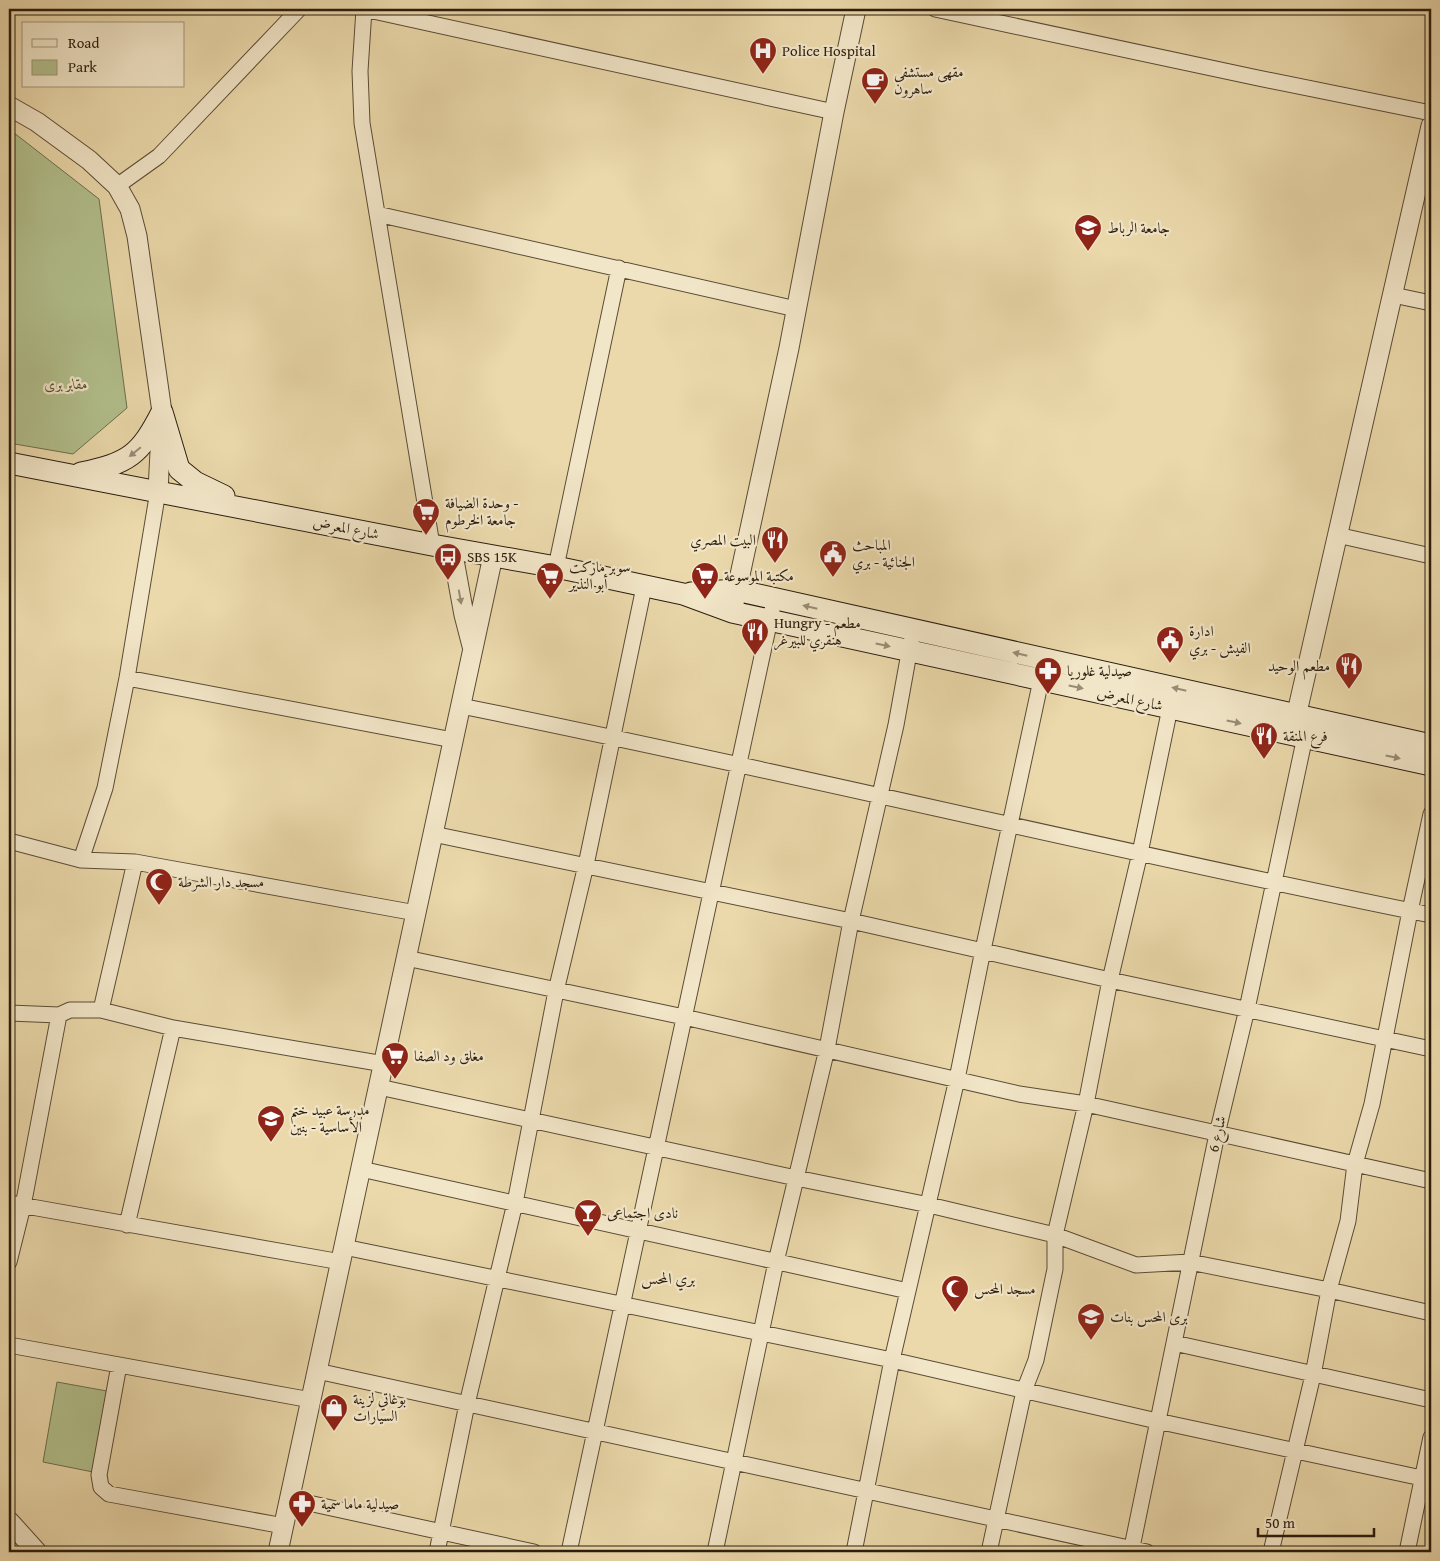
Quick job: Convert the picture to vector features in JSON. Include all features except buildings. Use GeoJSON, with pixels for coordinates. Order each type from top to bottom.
{"type":"FeatureCollection","features":[{"type":"Feature","properties":{"kind":"main road"},"geometry":{"type":"LineString","coordinates":[[74,475],[108,468],[124,460],[143,445],[162,412]]}},
{"type":"Feature","properties":{"kind":"main road"},"geometry":{"type":"LineString","coordinates":[[162,412],[179,469],[194,482],[253,509]]}},
{"type":"Feature","properties":{"kind":"main road","name":"شارع المعرض"},"geometry":{"type":"LineString","coordinates":[[9,463],[442,547],[556,567],[683,594],[732,612],[1170,708],[1431,745]]}},
{"type":"Feature","properties":{"kind":"main road","name":"شارع المعرض"},"geometry":{"type":"LineString","coordinates":[[683,594],[736,590],[913,630],[1301,726],[1431,765]]}},
{"type":"Feature","properties":{"kind":"street"},"geometry":{"type":"LineString","coordinates":[[117,186],[159,156],[299,9]]}},
{"type":"Feature","properties":{"kind":"street"},"geometry":{"type":"LineString","coordinates":[[473,650],[442,547],[377,214],[362,123],[360,71],[363,9],[834,112]]}},
{"type":"Feature","properties":{"kind":"street"},"geometry":{"type":"LineString","coordinates":[[732,612],[796,309],[856,9]]}},
{"type":"Feature","properties":{"kind":"street"},"geometry":{"type":"LineString","coordinates":[[936,9],[1431,113]]}},
{"type":"Feature","properties":{"kind":"street"},"geometry":{"type":"LineString","coordinates":[[9,106],[37,122],[82,155],[117,186],[130,209],[137,236],[162,412],[158,491],[127,678],[105,788],[81,860]]}},
{"type":"Feature","properties":{"kind":"street"},"geometry":{"type":"LineString","coordinates":[[1301,726],[1338,535],[1431,126]]}},
{"type":"Feature","properties":{"kind":"street"},"geometry":{"type":"LineString","coordinates":[[377,214],[796,309]]}},
{"type":"Feature","properties":{"kind":"street"},"geometry":{"type":"LineString","coordinates":[[556,567],[619,268]]}},
{"type":"Feature","properties":{"kind":"street"},"geometry":{"type":"LineString","coordinates":[[1393,295],[1431,303]]}},
{"type":"Feature","properties":{"kind":"street"},"geometry":{"type":"LineString","coordinates":[[1338,535],[1431,556]]}},
{"type":"Feature","properties":{"kind":"street"},"geometry":{"type":"LineString","coordinates":[[278,1552],[493,556]]}},
{"type":"Feature","properties":{"kind":"street"},"geometry":{"type":"LineString","coordinates":[[437,1552],[467,1404],[515,1203],[556,991],[586,866],[644,586]]}},
{"type":"Feature","properties":{"kind":"street"},"geometry":{"type":"LineString","coordinates":[[569,1552],[710,893],[740,765],[774,599]]}},
{"type":"Feature","properties":{"kind":"street"},"geometry":{"type":"LineString","coordinates":[[715,1552],[776,1262],[827,1050],[851,921],[896,725],[913,630]]}},
{"type":"Feature","properties":{"kind":"street"},"geometry":{"type":"LineString","coordinates":[[127,678],[453,740]]}},
{"type":"Feature","properties":{"kind":"street"},"geometry":{"type":"LineString","coordinates":[[854,1552],[892,1360],[957,1079],[982,950],[1041,680]]}},
{"type":"Feature","properties":{"kind":"street"},"geometry":{"type":"LineString","coordinates":[[461,706],[613,736],[881,797],[1431,915]]}},
{"type":"Feature","properties":{"kind":"street"},"geometry":{"type":"LineString","coordinates":[[989,1552],[1024,1391],[1038,1351],[1055,1268],[1056,1235],[1086,1104],[1110,980],[1140,853],[1170,708]]}},
{"type":"Feature","properties":{"kind":"street","name":"شارع 6"},"geometry":{"type":"LineString","coordinates":[[1137,1551],[1157,1421],[1217,1134],[1247,1009],[1274,882],[1301,726]]}},
{"type":"Feature","properties":{"kind":"street"},"geometry":{"type":"LineString","coordinates":[[1271,1552],[1313,1374],[1329,1290],[1348,1221],[1355,1164],[1372,1104],[1431,814]]}},
{"type":"Feature","properties":{"kind":"street"},"geometry":{"type":"LineString","coordinates":[[433,834],[851,921],[1110,980],[1431,1048]]}},
{"type":"Feature","properties":{"kind":"street"},"geometry":{"type":"LineString","coordinates":[[9,840],[81,860],[135,862],[416,912]]}},
{"type":"Feature","properties":{"kind":"street"},"geometry":{"type":"LineString","coordinates":[[101,1010],[135,862]]}},
{"type":"Feature","properties":{"kind":"street"},"geometry":{"type":"LineString","coordinates":[[406,958],[684,1017],[1020,1094],[1086,1104],[1431,1181]]}},
{"type":"Feature","properties":{"kind":"street"},"geometry":{"type":"LineString","coordinates":[[9,1013],[59,1015],[70,1010],[101,1010],[173,1028],[384,1064]]}},
{"type":"Feature","properties":{"kind":"street"},"geometry":{"type":"LineString","coordinates":[[9,1262],[16,1205],[59,1015]]}},
{"type":"Feature","properties":{"kind":"street"},"geometry":{"type":"LineString","coordinates":[[127,1225],[173,1028]]}},
{"type":"Feature","properties":{"kind":"street"},"geometry":{"type":"LineString","coordinates":[[379,1087],[796,1178],[929,1205],[1056,1235],[1136,1266],[1190,1262],[1431,1313]]}},
{"type":"Feature","properties":{"kind":"street"},"geometry":{"type":"LineString","coordinates":[[361,1169],[908,1291]]}},
{"type":"Feature","properties":{"kind":"street"},"geometry":{"type":"LineString","coordinates":[[16,1205],[127,1225],[497,1278],[892,1360],[1157,1421],[1427,1479]]}},
{"type":"Feature","properties":{"kind":"street"},"geometry":{"type":"LineString","coordinates":[[1174,1343],[1431,1400]]}},
{"type":"Feature","properties":{"kind":"street"},"geometry":{"type":"LineString","coordinates":[[9,1345],[311,1400]]}},
{"type":"Feature","properties":{"kind":"street"},"geometry":{"type":"LineString","coordinates":[[119,1365],[99,1475],[100,1487],[109,1494],[284,1526]]}},
{"type":"Feature","properties":{"kind":"street"},"geometry":{"type":"LineString","coordinates":[[317,1371],[1137,1551]]}},
{"type":"Feature","properties":{"kind":"street"},"geometry":{"type":"LineString","coordinates":[[1407,1552],[1427,1479],[1431,1436]]}},
{"type":"Feature","properties":{"kind":"street"},"geometry":{"type":"LineString","coordinates":[[290,1499],[534,1552]]}},
{"type":"Feature","properties":{"kind":"street"},"geometry":{"type":"LineString","coordinates":[[9,1522],[37,1552]]}},
{"type":"Feature","properties":{"kind":"green space","name":"مقابر برى"},"geometry":{"type":"Polygon","coordinates":[[[9,129],[99,199],[127,408],[73,454],[9,443],[9,129]]]}},
{"type":"Feature","properties":{"kind":"green space"},"geometry":{"type":"Polygon","coordinates":[[[57,1382],[107,1391],[93,1472],[43,1462],[57,1382]]]}},
{"type":"Feature","properties":{"kind":"place","name":"Police Hospital"},"geometry":{"type":"Point","coordinates":[763,75]}},
{"type":"Feature","properties":{"kind":"place","name":"مقهى مستشفى ساهرون"},"geometry":{"type":"Point","coordinates":[875,105]}},
{"type":"Feature","properties":{"kind":"place","name":"جامعة الرباط"},"geometry":{"type":"Point","coordinates":[1088,252]}},
{"type":"Feature","properties":{"kind":"place","name":"وحدة الضيافة - جامعة الخرطوم"},"geometry":{"type":"Point","coordinates":[426,536]}},
{"type":"Feature","properties":{"kind":"place","name":"البيت المصري"},"geometry":{"type":"Point","coordinates":[775,564]}},
{"type":"Feature","properties":{"kind":"place","name":"المباحث الجنائية - بري"},"geometry":{"type":"Point","coordinates":[833,578]}},
{"type":"Feature","properties":{"kind":"place","name":"SBS 15K"},"geometry":{"type":"Point","coordinates":[448,581]}},
{"type":"Feature","properties":{"kind":"place","name":"سوبر ماركت أبو النذير"},"geometry":{"type":"Point","coordinates":[550,600]}},
{"type":"Feature","properties":{"kind":"place","name":"مكتبة الموسوعة"},"geometry":{"type":"Point","coordinates":[705,600]}},
{"type":"Feature","properties":{"kind":"place","name":"Hungry - مطعم هنقري للبيرغر"},"geometry":{"type":"Point","coordinates":[755,656]}},
{"type":"Feature","properties":{"kind":"place","name":"ادارة الفيش - بري"},"geometry":{"type":"Point","coordinates":[1170,664]}},
{"type":"Feature","properties":{"kind":"place","name":"مطعم الوحيد"},"geometry":{"type":"Point","coordinates":[1349,690]}},
{"type":"Feature","properties":{"kind":"place","name":"صيدلية غلوريا"},"geometry":{"type":"Point","coordinates":[1048,695]}},
{"type":"Feature","properties":{"kind":"place","name":"فرع المنقة"},"geometry":{"type":"Point","coordinates":[1264,760]}},
{"type":"Feature","properties":{"kind":"place","name":"مسجد دار الشرطة"},"geometry":{"type":"Point","coordinates":[159,906]}},
{"type":"Feature","properties":{"kind":"place","name":"مغلق ود الصفا"},"geometry":{"type":"Point","coordinates":[395,1080]}},
{"type":"Feature","properties":{"kind":"place","name":"مدرسة عبيد ختم الأساسية - بنين"},"geometry":{"type":"Point","coordinates":[271,1143]}},
{"type":"Feature","properties":{"kind":"place","name":"نادى اجتماعى"},"geometry":{"type":"Point","coordinates":[588,1237]}},
{"type":"Feature","properties":{"kind":"place","name":"مسجد المحس"},"geometry":{"type":"Point","coordinates":[955,1313]}},
{"type":"Feature","properties":{"kind":"place","name":"برى المحس بنات"},"geometry":{"type":"Point","coordinates":[1091,1341]}},
{"type":"Feature","properties":{"kind":"place","name":"بوغاتي لزينة السيارات"},"geometry":{"type":"Point","coordinates":[334,1432]}},
{"type":"Feature","properties":{"kind":"place","name":"صيدلية ماما سمية"},"geometry":{"type":"Point","coordinates":[302,1528]}},
{"type":"Feature","properties":{"kind":"district","name":"بري المحس"},"geometry":{"type":"Point","coordinates":[668,1278]}}]}
